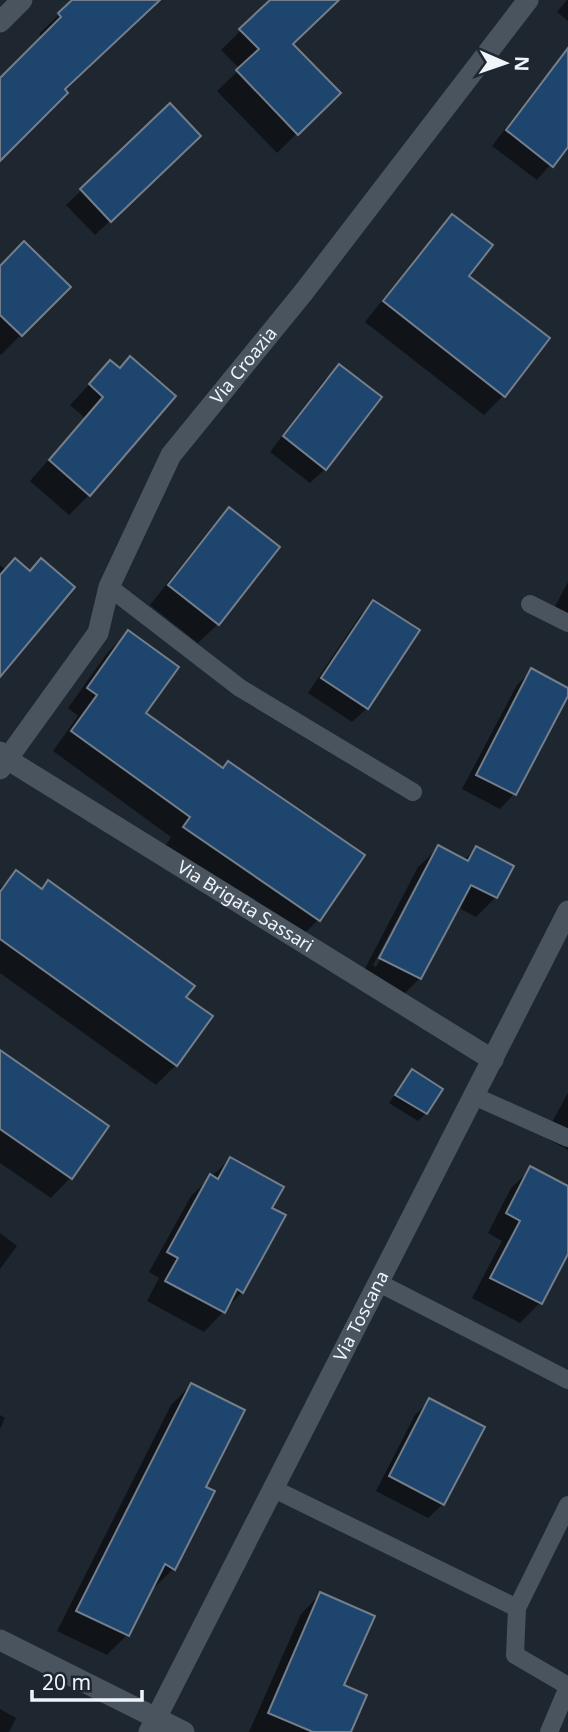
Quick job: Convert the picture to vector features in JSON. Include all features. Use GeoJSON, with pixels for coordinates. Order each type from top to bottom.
{"type":"FeatureCollection","features":[{"type":"Feature","properties":{"kind":"street"},"geometry":{"type":"LineString","coordinates":[[0,22],[22,0]]}},
{"type":"Feature","properties":{"kind":"street","name":"Via Croazia"},"geometry":{"type":"LineString","coordinates":[[2,760],[98,633],[109,587],[171,455],[303,293],[528,0]]}},
{"type":"Feature","properties":{"kind":"street","name":"Via Brigata Sassari"},"geometry":{"type":"LineString","coordinates":[[2,760],[493,1060]]}},
{"type":"Feature","properties":{"kind":"street","name":"Via Toscana"},"geometry":{"type":"LineString","coordinates":[[152,1726],[568,911]]}},
{"type":"Feature","properties":{"kind":"street"},"geometry":{"type":"LineString","coordinates":[[0,1640],[152,1726],[184,1732]]}},
{"type":"Feature","properties":{"kind":"lane"},"geometry":{"type":"LineString","coordinates":[[109,587],[240,688],[413,792]]}},
{"type":"Feature","properties":{"kind":"lane"},"geometry":{"type":"LineString","coordinates":[[530,604],[568,623]]}},
{"type":"Feature","properties":{"kind":"lane"},"geometry":{"type":"LineString","coordinates":[[474,1096],[568,1138]]}},
{"type":"Feature","properties":{"kind":"lane"},"geometry":{"type":"LineString","coordinates":[[379,1283],[568,1380]]}},
{"type":"Feature","properties":{"kind":"lane"},"geometry":{"type":"LineString","coordinates":[[274,1489],[517,1608]]}},
{"type":"Feature","properties":{"kind":"lane"},"geometry":{"type":"LineString","coordinates":[[549,1732],[568,1686],[515,1655],[517,1608],[568,1505]]}},
{"type":"Feature","properties":{"kind":"building"},"geometry":{"type":"Polygon","coordinates":[[[72,0],[160,0],[65,89],[68,93],[0,161],[0,78],[61,17],[58,13],[72,0]]]}},
{"type":"Feature","properties":{"kind":"building"},"geometry":{"type":"Polygon","coordinates":[[[270,0],[339,0],[293,44],[341,93],[298,135],[236,70],[259,49],[239,29],[270,0]]]}},
{"type":"Feature","properties":{"kind":"building"},"geometry":{"type":"Polygon","coordinates":[[[568,48],[568,147],[553,167],[506,130],[568,48]]]}},
{"type":"Feature","properties":{"kind":"building"},"geometry":{"type":"Polygon","coordinates":[[[170,103],[201,136],[111,222],[80,189],[170,103]]]}},
{"type":"Feature","properties":{"kind":"building"},"geometry":{"type":"Polygon","coordinates":[[[452,214],[493,245],[469,276],[550,338],[505,397],[383,301],[452,214]]]}},
{"type":"Feature","properties":{"kind":"building"},"geometry":{"type":"Polygon","coordinates":[[[24,241],[71,287],[22,336],[0,315],[0,266],[24,241]]]}},
{"type":"Feature","properties":{"kind":"building"},"geometry":{"type":"Polygon","coordinates":[[[130,356],[176,396],[90,496],[49,460],[103,397],[89,384],[110,360],[120,368],[130,356]]]}},
{"type":"Feature","properties":{"kind":"building"},"geometry":{"type":"Polygon","coordinates":[[[339,364],[382,397],[326,470],[283,436],[339,364]]]}},
{"type":"Feature","properties":{"kind":"building"},"geometry":{"type":"Polygon","coordinates":[[[229,507],[280,547],[219,625],[168,585],[229,507]]]}},
{"type":"Feature","properties":{"kind":"building"},"geometry":{"type":"Polygon","coordinates":[[[15,558],[30,571],[41,558],[75,587],[0,677],[0,575],[15,558]]]}},
{"type":"Feature","properties":{"kind":"building"},"geometry":{"type":"Polygon","coordinates":[[[373,600],[420,630],[368,709],[321,678],[373,600]]]}},
{"type":"Feature","properties":{"kind":"building"},"geometry":{"type":"Polygon","coordinates":[[[128,630],[179,667],[146,713],[223,768],[228,761],[365,855],[320,921],[183,827],[190,817],[71,731],[97,695],[87,688],[128,630]]]}},
{"type":"Feature","properties":{"kind":"building"},"geometry":{"type":"Polygon","coordinates":[[[531,668],[568,688],[568,696],[516,795],[476,775],[531,668]]]}},
{"type":"Feature","properties":{"kind":"building"},"geometry":{"type":"Polygon","coordinates":[[[438,845],[468,861],[476,846],[514,866],[497,898],[471,885],[421,979],[379,958],[438,845]]]}},
{"type":"Feature","properties":{"kind":"building"},"geometry":{"type":"Polygon","coordinates":[[[16,870],[42,889],[48,880],[195,986],[186,997],[213,1016],[177,1066],[0,939],[0,892],[16,870]]]}},
{"type":"Feature","properties":{"kind":"building"},"geometry":{"type":"Polygon","coordinates":[[[0,1050],[109,1126],[72,1179],[0,1129],[0,1050]]]}},
{"type":"Feature","properties":{"kind":"building"},"geometry":{"type":"Polygon","coordinates":[[[412,1069],[443,1089],[427,1114],[395,1095],[412,1069]]]}},
{"type":"Feature","properties":{"kind":"building"},"geometry":{"type":"Polygon","coordinates":[[[230,1157],[284,1187],[272,1208],[286,1215],[243,1293],[237,1289],[225,1313],[165,1281],[178,1258],[167,1252],[210,1174],[218,1179],[230,1157]]]}},
{"type":"Feature","properties":{"kind":"building"},"geometry":{"type":"Polygon","coordinates":[[[530,1166],[568,1186],[568,1254],[542,1304],[490,1278],[520,1221],[506,1213],[530,1166]]]}},
{"type":"Feature","properties":{"kind":"building"},"geometry":{"type":"Polygon","coordinates":[[[191,1383],[245,1410],[206,1487],[215,1491],[175,1570],[165,1564],[129,1636],[76,1611],[191,1383]]]}},
{"type":"Feature","properties":{"kind":"building"},"geometry":{"type":"Polygon","coordinates":[[[429,1398],[485,1427],[444,1505],[389,1476],[429,1398]]]}},
{"type":"Feature","properties":{"kind":"building"},"geometry":{"type":"Polygon","coordinates":[[[320,1592],[375,1616],[344,1685],[367,1695],[351,1732],[313,1732],[268,1713],[320,1592]]]}}]}
